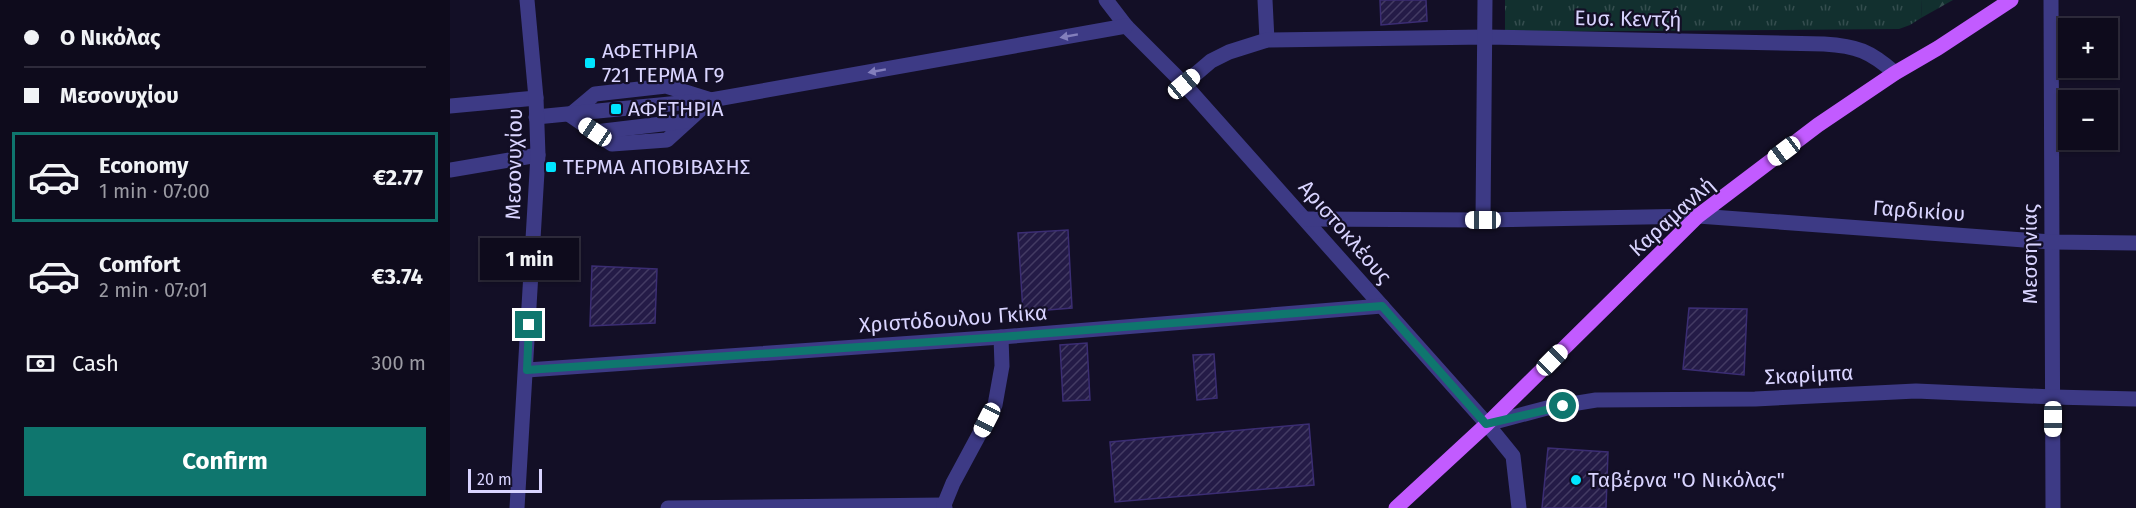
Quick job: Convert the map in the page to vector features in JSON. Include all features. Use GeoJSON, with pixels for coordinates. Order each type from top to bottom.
{"type":"FeatureCollection","features":[{"type":"Feature","properties":{"kind":"main road","name":"Καραμανλή"},"geometry":{"type":"LineString","coordinates":[[1395,508],[1486,424],[1698,216],[1818,125],[2011,0]]}},
{"type":"Feature","properties":{"kind":"street","name":"Μεσονυχίου"},"geometry":{"type":"LineString","coordinates":[[517,508],[538,155],[536,98],[527,0]]}},
{"type":"Feature","properties":{"kind":"street","name":"Αριστοκλέους"},"geometry":{"type":"LineString","coordinates":[[1106,0],[1126,26],[1184,84],[1306,219],[1513,456],[1518,508]]}},
{"type":"Feature","properties":{"kind":"street"},"geometry":{"type":"LineString","coordinates":[[1265,0],[1267,40]]}},
{"type":"Feature","properties":{"kind":"street"},"geometry":{"type":"LineString","coordinates":[[1483,220],[1485,0]]}},
{"type":"Feature","properties":{"kind":"street","name":"Μεσσηνίας"},"geometry":{"type":"LineString","coordinates":[[2051,0],[2053,508]]}},
{"type":"Feature","properties":{"kind":"street"},"geometry":{"type":"LineString","coordinates":[[536,117],[711,100],[1126,26]]}},
{"type":"Feature","properties":{"kind":"street","name":"Ευσ. Κεντζή"},"geometry":{"type":"LineString","coordinates":[[1184,84],[1211,61],[1229,52],[1267,40],[1486,37],[1844,45],[1876,57],[1895,73]]}},
{"type":"Feature","properties":{"kind":"street"},"geometry":{"type":"LineString","coordinates":[[450,106],[536,98]]}},
{"type":"Feature","properties":{"kind":"street"},"geometry":{"type":"LineString","coordinates":[[570,115],[612,144],[667,140],[711,100]]}},
{"type":"Feature","properties":{"kind":"street"},"geometry":{"type":"LineString","coordinates":[[450,170],[538,155]]}},
{"type":"Feature","properties":{"kind":"street","name":"Γαρδικίου"},"geometry":{"type":"LineString","coordinates":[[1306,219],[1483,220],[1698,216],[2051,242],[2136,243]]}},
{"type":"Feature","properties":{"kind":"street","name":"Χριστόδουλου Γκίκα"},"geometry":{"type":"LineString","coordinates":[[527,370],[1001,337],[1382,306]]}},
{"type":"Feature","properties":{"kind":"street"},"geometry":{"type":"LineString","coordinates":[[668,508],[944,506],[952,483],[995,405],[1002,366],[1001,337]]}},
{"type":"Feature","properties":{"kind":"street","name":"Σκαρίμπα"},"geometry":{"type":"LineString","coordinates":[[1486,424],[1547,408],[1596,400],[1755,399],[1916,391],[2136,399]]}},
{"type":"Feature","properties":{"kind":"green space"},"geometry":{"type":"Polygon","coordinates":[[[1505,0],[1922,0],[1921,18],[1899,29],[1505,32],[1505,0]]]}},
{"type":"Feature","properties":{"kind":"green space"},"geometry":{"type":"Polygon","coordinates":[[[1922,0],[1953,0],[1921,18],[1922,0]]]}},
{"type":"Feature","properties":{"kind":"building"},"geometry":{"type":"Polygon","coordinates":[[[1380,0],[1426,0],[1427,21],[1381,25],[1380,0]]]}},
{"type":"Feature","properties":{"kind":"building"},"geometry":{"type":"Polygon","coordinates":[[[1068,230],[1072,308],[1023,312],[1018,233],[1068,230]]]}},
{"type":"Feature","properties":{"kind":"building"},"geometry":{"type":"Polygon","coordinates":[[[592,266],[657,269],[655,323],[590,326],[592,266]]]}},
{"type":"Feature","properties":{"kind":"building"},"geometry":{"type":"Polygon","coordinates":[[[1689,308],[1747,309],[1744,375],[1683,369],[1689,308]]]}},
{"type":"Feature","properties":{"kind":"building"},"geometry":{"type":"Polygon","coordinates":[[[1087,343],[1090,400],[1063,401],[1060,345],[1087,343]]]}},
{"type":"Feature","properties":{"kind":"building"},"geometry":{"type":"Polygon","coordinates":[[[1214,354],[1217,398],[1197,400],[1193,355],[1214,354]]]}},
{"type":"Feature","properties":{"kind":"building"},"geometry":{"type":"Polygon","coordinates":[[[1309,424],[1314,485],[1115,502],[1110,442],[1309,424]]]}},
{"type":"Feature","properties":{"kind":"building","name":"Ταβέρνα \"Ο Νικόλας\""},"geometry":{"type":"Polygon","coordinates":[[[1548,448],[1608,452],[1606,508],[1542,508],[1548,448]]]}},
{"type":"Feature","properties":{"kind":"place","name":"ΑΦΕΤΗΡΙΑ 721 ΤΕΡΜΑ Γ9"},"geometry":{"type":"Point","coordinates":[590,63]}},
{"type":"Feature","properties":{"kind":"place","name":"ΑΦΕΤΗΡΙΑ"},"geometry":{"type":"Point","coordinates":[616,109]}},
{"type":"Feature","properties":{"kind":"place","name":"ΤΕΡΜΑ ΑΠΟΒΙΒΑΣΗΣ"},"geometry":{"type":"Point","coordinates":[551,167]}},
{"type":"Feature","properties":{"kind":"place","name":"Ταβέρνα \"Ο Νικόλας\""},"geometry":{"type":"Point","coordinates":[1576,480]}},
{"type":"Feature","properties":{"kind":"route"},"geometry":{"type":"LineString","coordinates":[[529,325],[527,370],[1001,337],[1382,306],[1486,424],[1563,406]]}}]}
